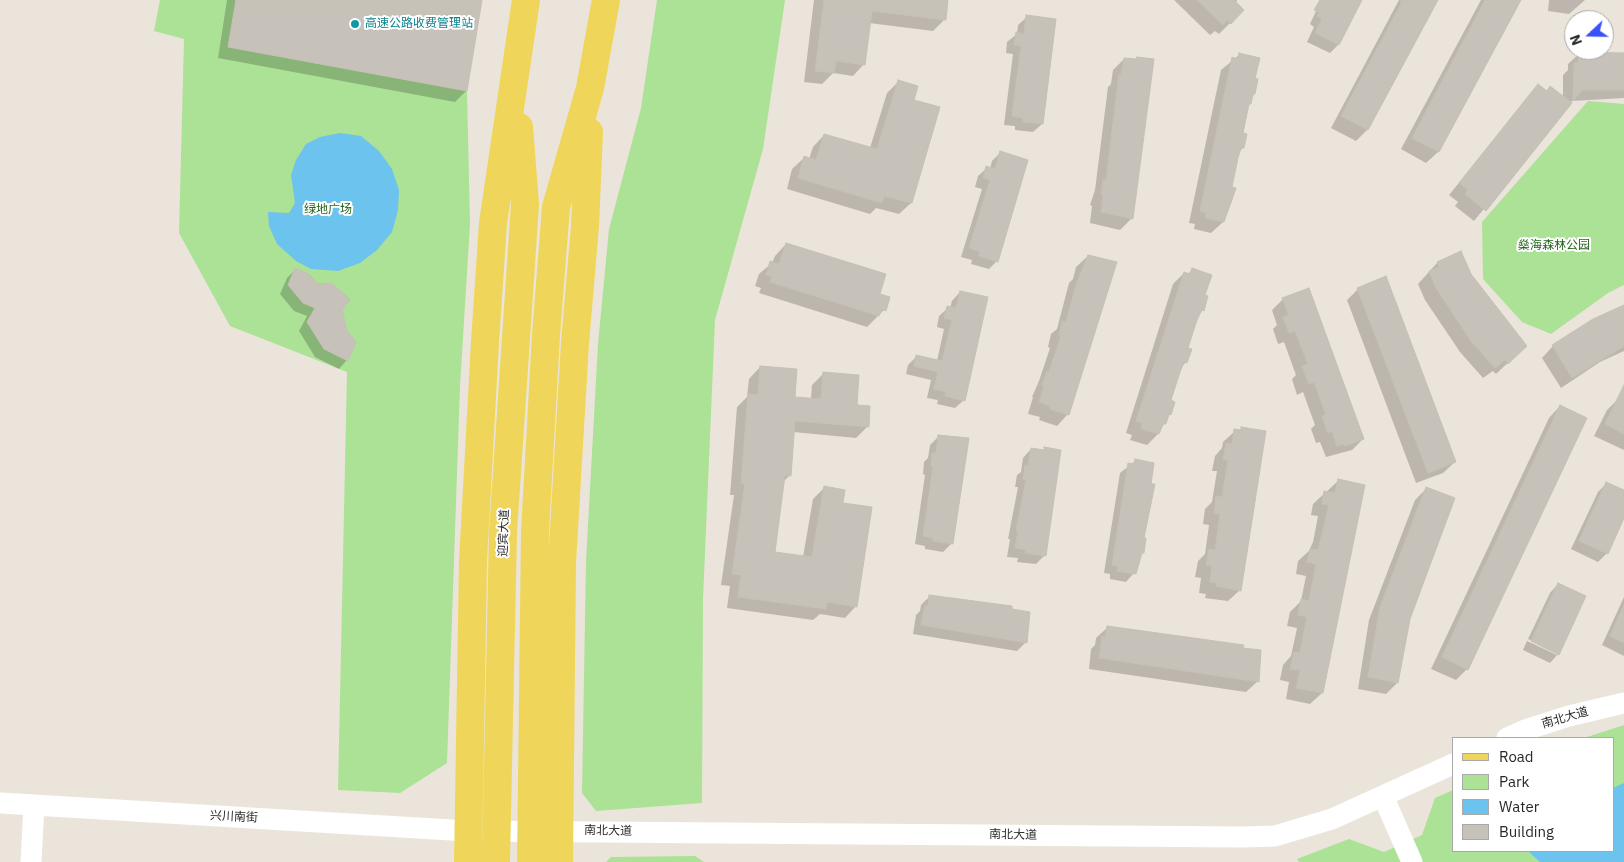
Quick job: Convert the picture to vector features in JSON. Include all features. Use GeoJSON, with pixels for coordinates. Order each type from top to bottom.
{"type":"FeatureCollection","features":[{"type":"Feature","properties":{"kind":"main road"},"geometry":{"type":"LineString","coordinates":[[468,862],[472,561],[485,342],[493,224],[526,0]]}},
{"type":"Feature","properties":{"kind":"main road"},"geometry":{"type":"LineString","coordinates":[[531,862],[535,530],[546,335],[556,207],[590,88],[606,0]]}},
{"type":"Feature","properties":{"kind":"main road","name":"迎宾大道"},"geometry":{"type":"LineString","coordinates":[[496,862],[503,532],[514,336],[525,204],[515,77]]}},
{"type":"Feature","properties":{"kind":"main road"},"geometry":{"type":"LineString","coordinates":[[559,862],[562,563],[575,343],[586,226],[590,88]]}},
{"type":"Feature","properties":{"kind":"main road"},"geometry":{"type":"LineString","coordinates":[[470,736],[473,750],[482,767],[489,775],[503,782],[511,783],[536,777],[548,767],[560,737]]}},
{"type":"Feature","properties":{"kind":"street","name":"南北大道"},"geometry":{"type":"LineString","coordinates":[[1509,737],[1569,716],[1624,703]]}},
{"type":"Feature","properties":{"kind":"street","name":"南北大道"},"geometry":{"type":"LineString","coordinates":[[468,831],[559,830],[1275,836],[1332,819],[1452,764]]}},
{"type":"Feature","properties":{"kind":"street"},"geometry":{"type":"LineString","coordinates":[[1383,796],[1412,862]]}},
{"type":"Feature","properties":{"kind":"street","name":"兴川南街"},"geometry":{"type":"LineString","coordinates":[[0,803],[468,831]]}},
{"type":"Feature","properties":{"kind":"street"},"geometry":{"type":"LineString","coordinates":[[31,862],[34,805]]}},
{"type":"Feature","properties":{"kind":"green space","name":"绿地广场"},"geometry":{"type":"Polygon","coordinates":[[[160,0],[236,0],[229,47],[467,91],[470,224],[460,386],[447,763],[400,793],[338,790],[347,372],[230,326],[179,233],[184,39],[154,31],[160,0]]]}},
{"type":"Feature","properties":{"kind":"green space"},"geometry":{"type":"Polygon","coordinates":[[[657,0],[785,0],[763,149],[715,320],[703,599],[702,803],[596,811],[582,793],[586,561],[598,344],[609,229],[641,108],[657,0]]]}},
{"type":"Feature","properties":{"kind":"green space","name":"燊海森林公园"},"geometry":{"type":"Polygon","coordinates":[[[1588,101],[1624,104],[1624,285],[1608,293],[1551,334],[1522,322],[1483,279],[1482,222],[1588,101]]]}},
{"type":"Feature","properties":{"kind":"green space"},"geometry":{"type":"Polygon","coordinates":[[[1624,725],[1624,862],[1299,862],[1297,859],[1349,839],[1384,852],[1422,835],[1435,798],[1452,790],[1452,852],[1614,852],[1614,737],[1587,737],[1624,725]]]}},
{"type":"Feature","properties":{"kind":"green space"},"geometry":{"type":"Polygon","coordinates":[[[695,856],[704,862],[606,862],[611,857],[695,856]]]}},
{"type":"Feature","properties":{"kind":"water"},"geometry":{"type":"Polygon","coordinates":[[[340,133],[361,136],[379,151],[392,169],[399,190],[398,210],[392,232],[377,250],[360,263],[338,271],[311,269],[296,261],[277,244],[269,226],[268,212],[289,213],[295,203],[291,175],[296,160],[306,144],[320,137],[340,133]]]}},
{"type":"Feature","properties":{"kind":"water"},"geometry":{"type":"Polygon","coordinates":[[[1624,783],[1624,862],[1540,862],[1529,852],[1614,852],[1614,788],[1624,783]]]}},
{"type":"Feature","properties":{"kind":"building","name":"高速公路收费管理站"},"geometry":{"type":"Polygon","coordinates":[[[236,0],[482,0],[467,91],[228,47],[236,0]]]}},
{"type":"Feature","properties":{"kind":"building"},"geometry":{"type":"Polygon","coordinates":[[[824,0],[948,0],[946,20],[872,11],[865,65],[836,61],[834,73],[815,71],[824,0]]]}},
{"type":"Feature","properties":{"kind":"building"},"geometry":{"type":"Polygon","coordinates":[[[1197,0],[1234,0],[1244,10],[1231,24],[1227,20],[1223,25],[1197,0]]]}},
{"type":"Feature","properties":{"kind":"building"},"geometry":{"type":"Polygon","coordinates":[[[1320,0],[1362,0],[1339,45],[1315,33],[1322,18],[1317,16],[1319,12],[1314,10],[1320,0]]]}},
{"type":"Feature","properties":{"kind":"building"},"geometry":{"type":"Polygon","coordinates":[[[1401,0],[1438,0],[1368,130],[1341,116],[1401,4],[1401,0]]]}},
{"type":"Feature","properties":{"kind":"building"},"geometry":{"type":"Polygon","coordinates":[[[1485,0],[1521,0],[1439,152],[1412,138],[1485,0]]]}},
{"type":"Feature","properties":{"kind":"building"},"geometry":{"type":"Polygon","coordinates":[[[1026,15],[1056,19],[1043,124],[1023,122],[1023,118],[1012,116],[1021,46],[1014,45],[1016,32],[1024,34],[1026,15]]]}},
{"type":"Feature","properties":{"kind":"building"},"geometry":{"type":"Polygon","coordinates":[[[1239,53],[1260,58],[1255,78],[1258,79],[1255,94],[1253,94],[1251,104],[1249,104],[1243,133],[1247,134],[1244,148],[1241,148],[1232,187],[1236,188],[1224,222],[1205,218],[1206,213],[1200,211],[1232,57],[1238,59],[1239,53]]]}},
{"type":"Feature","properties":{"kind":"building"},"geometry":{"type":"Polygon","coordinates":[[[1614,53],[1624,53],[1624,90],[1582,90],[1573,101],[1574,63],[1578,63],[1578,60],[1614,60],[1614,53]]]}},
{"type":"Feature","properties":{"kind":"building"},"geometry":{"type":"Polygon","coordinates":[[[1137,57],[1154,59],[1133,219],[1101,212],[1103,194],[1101,194],[1103,180],[1106,180],[1119,74],[1121,75],[1124,58],[1136,59],[1137,57]]]}},
{"type":"Feature","properties":{"kind":"building"},"geometry":{"type":"Polygon","coordinates":[[[898,80],[918,86],[914,100],[940,107],[912,203],[884,196],[882,203],[798,178],[804,156],[816,160],[824,134],[877,149],[898,80]]]}},
{"type":"Feature","properties":{"kind":"building"},"geometry":{"type":"Polygon","coordinates":[[[1538,84],[1547,91],[1550,86],[1572,103],[1486,211],[1465,194],[1468,190],[1459,183],[1538,84]]]}},
{"type":"Feature","properties":{"kind":"building"},"geometry":{"type":"Polygon","coordinates":[[[1000,151],[1028,160],[998,262],[979,256],[980,252],[969,248],[990,180],[983,178],[986,166],[995,169],[1000,151]]]}},
{"type":"Feature","properties":{"kind":"building"},"geometry":{"type":"Polygon","coordinates":[[[786,243],[886,274],[880,294],[890,297],[886,311],[882,309],[879,316],[770,282],[772,277],[766,275],[770,261],[779,264],[786,243]]]}},
{"type":"Feature","properties":{"kind":"building"},"geometry":{"type":"Polygon","coordinates":[[[1461,251],[1471,274],[1527,346],[1508,364],[1505,360],[1495,368],[1471,341],[1436,288],[1429,271],[1439,267],[1437,262],[1461,251]]]}},
{"type":"Feature","properties":{"kind":"building"},"geometry":{"type":"Polygon","coordinates":[[[1088,255],[1117,262],[1069,415],[1050,409],[1050,406],[1039,402],[1044,386],[1042,385],[1047,371],[1049,372],[1061,336],[1059,336],[1062,321],[1066,322],[1076,285],[1088,255]]]}},
{"type":"Feature","properties":{"kind":"building"},"geometry":{"type":"Polygon","coordinates":[[[295,268],[309,274],[318,284],[331,283],[350,299],[342,310],[347,331],[356,342],[348,361],[324,349],[307,322],[315,308],[303,303],[288,285],[295,268]]]}},
{"type":"Feature","properties":{"kind":"building"},"geometry":{"type":"Polygon","coordinates":[[[1192,268],[1212,275],[1205,295],[1208,296],[1204,311],[1202,310],[1197,320],[1188,348],[1192,349],[1187,363],[1184,362],[1171,400],[1175,402],[1171,415],[1169,414],[1166,424],[1163,424],[1159,434],[1141,429],[1142,423],[1136,421],[1184,272],[1190,274],[1192,268]]]}},
{"type":"Feature","properties":{"kind":"building"},"geometry":{"type":"Polygon","coordinates":[[[1386,276],[1456,462],[1428,473],[1357,288],[1386,276]]]}},
{"type":"Feature","properties":{"kind":"building"},"geometry":{"type":"Polygon","coordinates":[[[1309,288],[1364,439],[1345,446],[1344,444],[1337,446],[1332,431],[1328,433],[1322,416],[1326,415],[1314,382],[1309,384],[1302,366],[1308,364],[1295,331],[1289,333],[1283,317],[1289,315],[1282,298],[1309,288]]]}},
{"type":"Feature","properties":{"kind":"building"},"geometry":{"type":"Polygon","coordinates":[[[960,291],[988,297],[965,401],[945,396],[946,392],[934,389],[938,372],[914,366],[916,355],[942,361],[952,320],[944,318],[947,306],[956,308],[960,291]]]}},
{"type":"Feature","properties":{"kind":"building"},"geometry":{"type":"Polygon","coordinates":[[[1624,305],[1624,346],[1572,378],[1552,345],[1593,319],[1624,305]]]}},
{"type":"Feature","properties":{"kind":"building"},"geometry":{"type":"Polygon","coordinates":[[[760,366],[797,369],[795,397],[821,399],[823,372],[859,375],[857,405],[870,406],[869,427],[795,421],[791,476],[785,475],[775,552],[812,557],[824,486],[845,490],[843,503],[872,507],[857,607],[827,602],[826,609],[738,597],[741,575],[732,574],[745,484],[741,484],[748,394],[758,395],[760,366]]]}},
{"type":"Feature","properties":{"kind":"building"},"geometry":{"type":"Polygon","coordinates":[[[1624,385],[1624,434],[1605,424],[1624,385]]]}},
{"type":"Feature","properties":{"kind":"building"},"geometry":{"type":"Polygon","coordinates":[[[1560,405],[1587,418],[1468,670],[1442,657],[1560,405]]]}},
{"type":"Feature","properties":{"kind":"building"},"geometry":{"type":"Polygon","coordinates":[[[1241,427],[1266,431],[1241,591],[1216,586],[1217,583],[1210,582],[1212,566],[1206,565],[1209,549],[1215,550],[1220,514],[1214,513],[1216,496],[1222,497],[1228,460],[1223,460],[1226,443],[1232,444],[1234,429],[1241,430],[1241,427]]]}},
{"type":"Feature","properties":{"kind":"building"},"geometry":{"type":"Polygon","coordinates":[[[938,435],[969,438],[953,544],[933,541],[933,538],[923,536],[933,467],[931,466],[932,453],[936,453],[938,435]]]}},
{"type":"Feature","properties":{"kind":"building"},"geometry":{"type":"Polygon","coordinates":[[[1044,447],[1061,450],[1046,556],[1025,553],[1026,550],[1015,548],[1018,531],[1016,531],[1026,479],[1023,479],[1025,465],[1028,466],[1031,448],[1044,450],[1044,447]]]}},
{"type":"Feature","properties":{"kind":"building"},"geometry":{"type":"Polygon","coordinates":[[[1135,459],[1154,463],[1151,484],[1155,484],[1144,538],[1146,538],[1144,553],[1142,553],[1136,574],[1117,571],[1118,566],[1112,565],[1128,463],[1134,464],[1135,459]]]}},
{"type":"Feature","properties":{"kind":"building"},"geometry":{"type":"Polygon","coordinates":[[[1338,479],[1365,485],[1323,693],[1296,688],[1300,670],[1290,669],[1294,652],[1300,653],[1307,617],[1298,615],[1301,599],[1309,601],[1316,564],[1307,562],[1310,549],[1318,550],[1329,505],[1322,504],[1324,491],[1335,493],[1338,479]]]}},
{"type":"Feature","properties":{"kind":"building"},"geometry":{"type":"Polygon","coordinates":[[[1606,482],[1624,490],[1624,518],[1608,554],[1579,541],[1606,482]]]}},
{"type":"Feature","properties":{"kind":"building"},"geometry":{"type":"Polygon","coordinates":[[[1426,487],[1455,498],[1410,619],[1398,683],[1368,677],[1380,607],[1426,487]]]}},
{"type":"Feature","properties":{"kind":"building"},"geometry":{"type":"Polygon","coordinates":[[[1558,583],[1586,596],[1559,655],[1531,641],[1558,583]]]}},
{"type":"Feature","properties":{"kind":"building"},"geometry":{"type":"Polygon","coordinates":[[[929,595],[1012,606],[1012,609],[1030,612],[1027,643],[921,625],[925,605],[928,606],[929,595]]]}},
{"type":"Feature","properties":{"kind":"building"},"geometry":{"type":"Polygon","coordinates":[[[1624,605],[1624,643],[1610,636],[1624,605]]]}},
{"type":"Feature","properties":{"kind":"building"},"geometry":{"type":"Polygon","coordinates":[[[1107,626],[1244,645],[1243,648],[1261,650],[1259,682],[1099,658],[1102,636],[1105,637],[1107,626]]]}},
{"type":"Feature","properties":{"kind":"place","name":"高速公路收费管理站"},"geometry":{"type":"Point","coordinates":[355,24]}}]}
